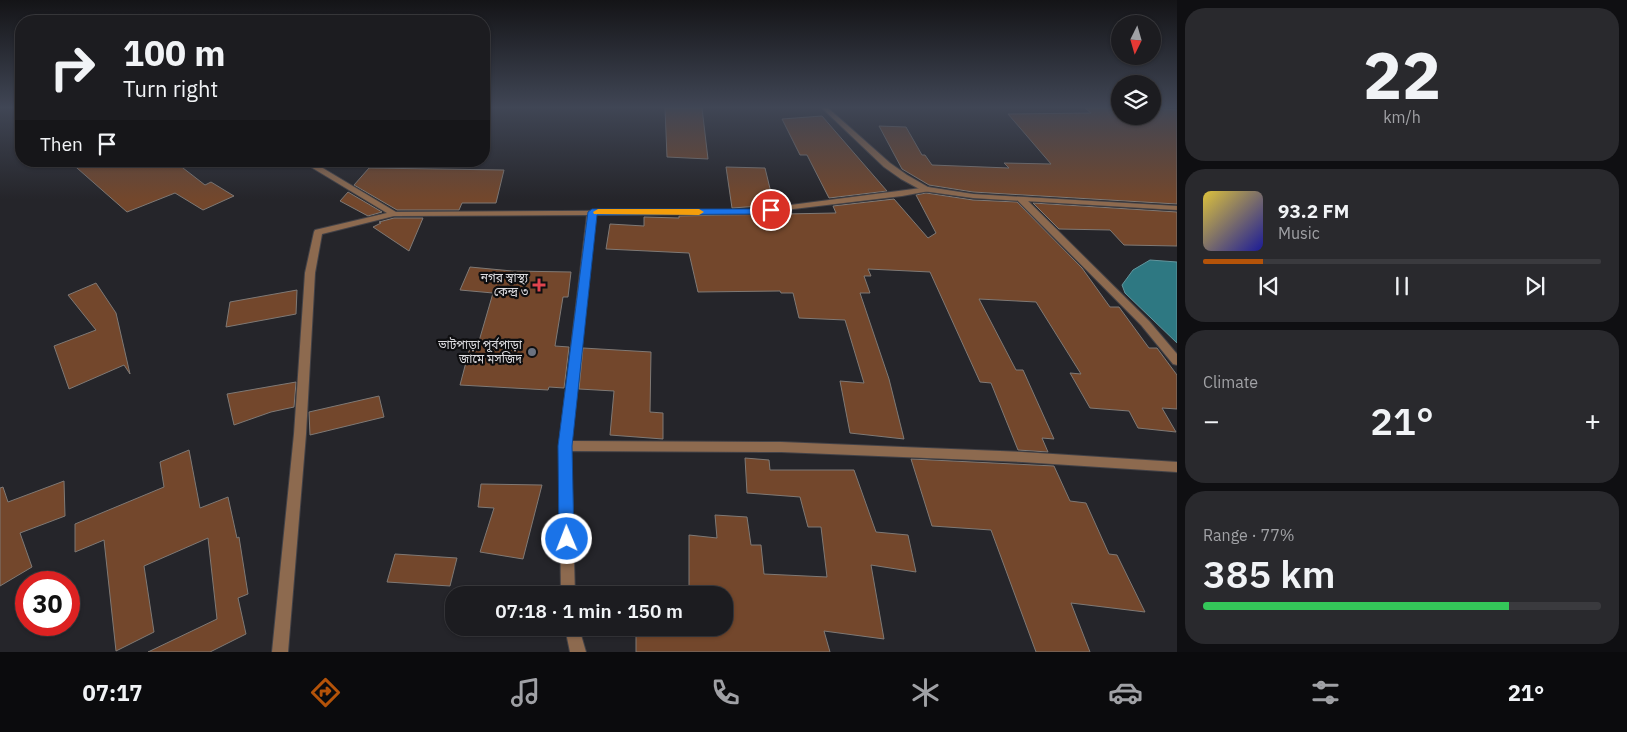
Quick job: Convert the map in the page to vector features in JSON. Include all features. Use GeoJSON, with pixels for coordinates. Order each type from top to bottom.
{"type":"FeatureCollection","features":[{"type":"Feature","properties":{"kind":"street"},"geometry":{"type":"LineString","coordinates":[[858,138],[887,165],[926,189],[949,194],[1177,208]]}},
{"type":"Feature","properties":{"kind":"street"},"geometry":{"type":"LineString","coordinates":[[315,167],[394,214]]}},
{"type":"Feature","properties":{"kind":"street"},"geometry":{"type":"LineString","coordinates":[[280,652],[300,434],[310,272],[318,232],[394,214],[752,212],[902,194],[926,189]]}},
{"type":"Feature","properties":{"kind":"street"},"geometry":{"type":"LineString","coordinates":[[1021,199],[1144,323],[1177,361]]}},
{"type":"Feature","properties":{"kind":"street"},"geometry":{"type":"LineString","coordinates":[[568,586],[565,446],[592,212]]}},
{"type":"Feature","properties":{"kind":"street"},"geometry":{"type":"LineString","coordinates":[[565,446],[781,447],[1012,457],[1177,467]]}},
{"type":"Feature","properties":{"kind":"street"},"geometry":{"type":"LineString","coordinates":[[574,636],[578,652]]}},
{"type":"Feature","properties":{"kind":"water"},"geometry":{"type":"Polygon","coordinates":[[[1150,260],[1177,262],[1177,343],[1125,293],[1122,285],[1133,270],[1150,260]]]}},
{"type":"Feature","properties":{"kind":"building"},"geometry":{"type":"Polygon","coordinates":[[[666,138],[706,138],[708,159],[667,157],[666,138]]]}},
{"type":"Feature","properties":{"kind":"building"},"geometry":{"type":"Polygon","coordinates":[[[792,138],[841,138],[887,191],[829,198],[807,155],[800,155],[792,138]]]}},
{"type":"Feature","properties":{"kind":"building"},"geometry":{"type":"Polygon","coordinates":[[[886,138],[913,138],[922,155],[925,155],[932,165],[1009,168],[1004,163],[1051,164],[1029,138],[1177,138],[1177,204],[973,192],[929,185],[902,169],[886,138]]]}},
{"type":"Feature","properties":{"kind":"building"},"geometry":{"type":"Polygon","coordinates":[[[76,167],[182,167],[205,185],[211,182],[234,196],[203,210],[175,193],[127,212],[76,167]]]}},
{"type":"Feature","properties":{"kind":"building"},"geometry":{"type":"Polygon","coordinates":[[[726,167],[765,168],[774,205],[732,208],[726,167]]]}},
{"type":"Feature","properties":{"kind":"building"},"geometry":{"type":"Polygon","coordinates":[[[369,168],[504,170],[496,203],[462,203],[459,210],[397,210],[354,185],[369,168]]]}},
{"type":"Feature","properties":{"kind":"building"},"geometry":{"type":"Polygon","coordinates":[[[348,192],[382,212],[368,216],[340,201],[348,192]]]}},
{"type":"Feature","properties":{"kind":"building"},"geometry":{"type":"Polygon","coordinates":[[[926,193],[973,200],[1017,202],[1082,268],[1110,307],[1119,307],[1149,348],[1157,348],[1177,375],[1177,409],[1162,408],[1176,432],[1138,428],[1129,411],[1090,408],[1070,373],[1081,374],[1036,302],[979,299],[1016,370],[1023,370],[1054,439],[1042,438],[1048,452],[1018,450],[991,383],[980,382],[930,272],[868,269],[871,276],[864,276],[870,293],[860,293],[889,379],[904,439],[850,433],[840,381],[864,383],[845,320],[799,318],[793,293],[781,293],[780,291],[698,292],[689,253],[606,249],[610,224],[644,226],[644,217],[679,218],[679,216],[836,213],[833,206],[894,199],[928,238],[936,233],[916,195],[926,193]]]}},
{"type":"Feature","properties":{"kind":"building"},"geometry":{"type":"Polygon","coordinates":[[[1033,203],[1177,212],[1177,246],[1124,245],[1110,230],[1059,229],[1033,203]]]}},
{"type":"Feature","properties":{"kind":"building"},"geometry":{"type":"Polygon","coordinates":[[[394,218],[423,218],[409,251],[373,227],[381,223],[379,222],[394,218]]]}},
{"type":"Feature","properties":{"kind":"building"},"geometry":{"type":"Polygon","coordinates":[[[470,267],[512,271],[571,272],[568,297],[563,297],[555,346],[569,347],[564,388],[549,387],[548,390],[460,385],[470,347],[477,348],[493,293],[460,290],[470,267]]]}},
{"type":"Feature","properties":{"kind":"building"},"geometry":{"type":"Polygon","coordinates":[[[96,283],[116,313],[130,374],[124,365],[69,389],[54,346],[96,330],[68,295],[96,283]]]}},
{"type":"Feature","properties":{"kind":"building"},"geometry":{"type":"Polygon","coordinates":[[[297,290],[296,314],[226,327],[230,302],[297,290]]]}},
{"type":"Feature","properties":{"kind":"building"},"geometry":{"type":"Polygon","coordinates":[[[583,348],[651,352],[650,412],[663,413],[663,439],[610,435],[614,391],[579,389],[583,348]]]}},
{"type":"Feature","properties":{"kind":"building"},"geometry":{"type":"Polygon","coordinates":[[[296,382],[294,407],[271,412],[234,425],[227,394],[296,382]]]}},
{"type":"Feature","properties":{"kind":"building"},"geometry":{"type":"Polygon","coordinates":[[[379,396],[384,417],[310,435],[309,412],[379,396]]]}},
{"type":"Feature","properties":{"kind":"building"},"geometry":{"type":"Polygon","coordinates":[[[189,450],[200,508],[228,497],[237,538],[239,537],[248,594],[238,598],[246,634],[210,652],[148,652],[217,619],[208,538],[144,566],[154,632],[116,651],[104,540],[75,552],[75,524],[164,487],[160,462],[189,450]]]}},
{"type":"Feature","properties":{"kind":"building"},"geometry":{"type":"Polygon","coordinates":[[[745,458],[769,460],[770,470],[854,470],[876,532],[908,535],[916,572],[871,565],[884,639],[824,631],[830,652],[636,652],[636,636],[733,636],[733,586],[689,586],[689,535],[717,538],[715,515],[747,517],[751,545],[761,545],[764,574],[827,577],[821,527],[808,527],[800,497],[747,493],[745,458]]]}},
{"type":"Feature","properties":{"kind":"building"},"geometry":{"type":"Polygon","coordinates":[[[911,459],[1054,466],[1070,501],[1086,503],[1109,554],[1117,555],[1145,612],[1071,603],[1090,652],[1036,652],[991,530],[932,526],[911,459]]]}},
{"type":"Feature","properties":{"kind":"building"},"geometry":{"type":"Polygon","coordinates":[[[64,481],[65,516],[20,533],[32,567],[25,571],[15,571],[15,577],[0,586],[0,488],[3,487],[8,502],[64,481]]]}},
{"type":"Feature","properties":{"kind":"building"},"geometry":{"type":"Polygon","coordinates":[[[481,484],[542,485],[523,559],[480,552],[494,508],[478,507],[481,484]]]}},
{"type":"Feature","properties":{"kind":"building"},"geometry":{"type":"Polygon","coordinates":[[[395,554],[457,558],[450,586],[387,582],[395,554]]]}},
{"type":"Feature","properties":{"kind":"slow traffic"},"geometry":{"type":"LineString","coordinates":[[598,212],[699,212]]}},
{"type":"Feature","properties":{"kind":"place","name":"নগর স্বাস্থ্য কেন্দ্র ৩"},"geometry":{"type":"Point","coordinates":[539,285]}},
{"type":"Feature","properties":{"kind":"place","name":"ভাটপাড়া পূর্বপাড়া জামে মসজিদ"},"geometry":{"type":"Point","coordinates":[532,352]}},
{"type":"Feature","properties":{"kind":"route"},"geometry":{"type":"LineString","coordinates":[[567,539],[565,446],[592,212],[752,212],[771,210]]}}]}
